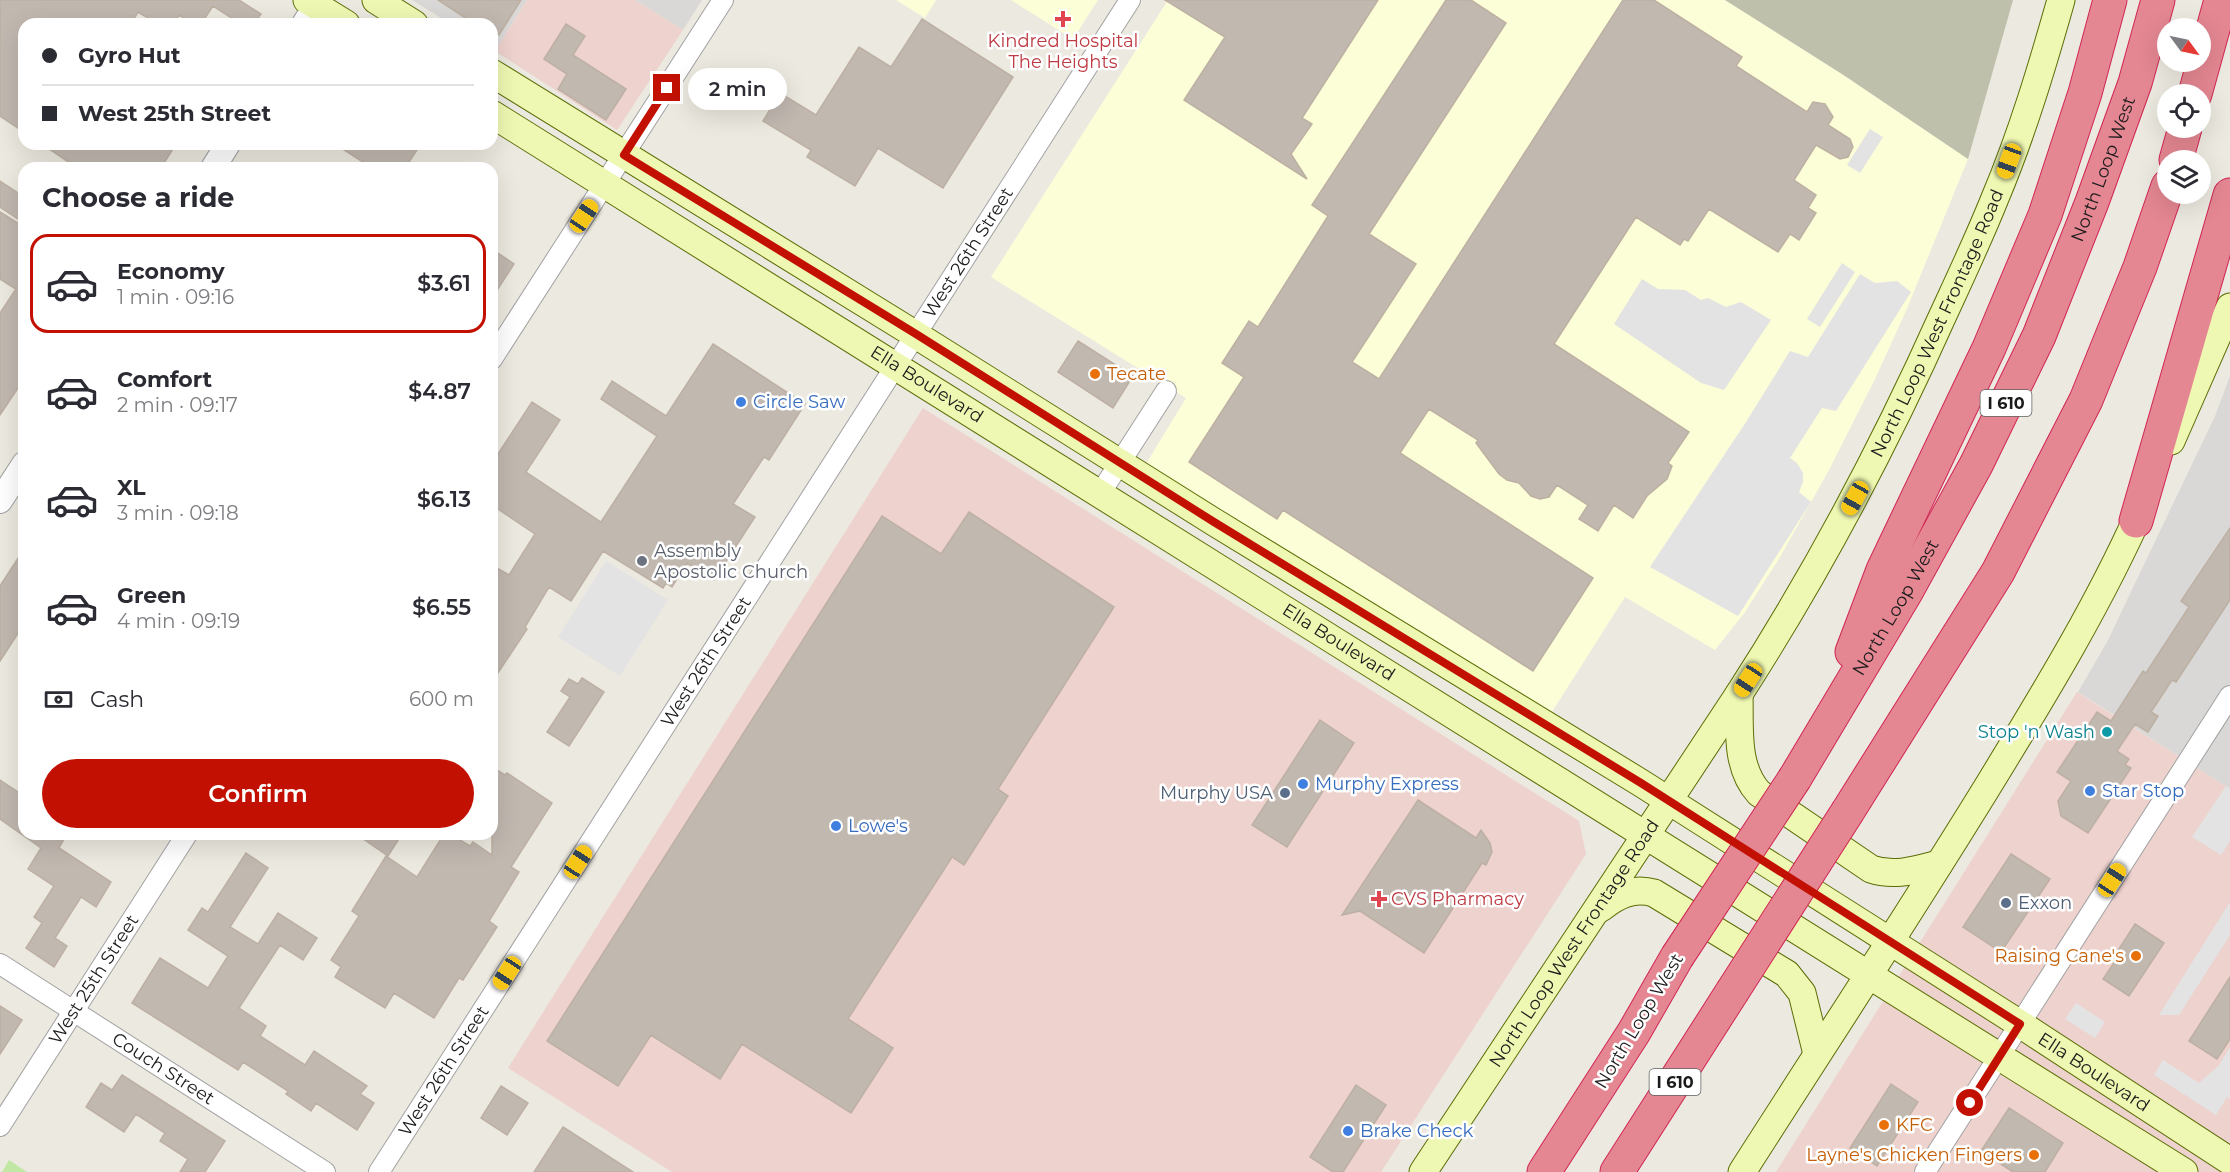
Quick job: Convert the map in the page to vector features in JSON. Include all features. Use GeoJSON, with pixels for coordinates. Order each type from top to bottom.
{"type":"FeatureCollection","features":[{"type":"Feature","properties":{"kind":"highway"},"geometry":{"type":"LineString","coordinates":[[1821,735],[1882,570],[1989,348],[2044,215],[2085,93],[2110,0]]}},
{"type":"Feature","properties":{"kind":"highway","name":"North Loop West"},"geometry":{"type":"LineString","coordinates":[[1544,1172],[1634,1032],[1677,957],[1795,778],[1906,592],[1976,465],[2039,336],[2092,202],[2135,83],[2158,0]]}},
{"type":"Feature","properties":{"kind":"highway"},"geometry":{"type":"LineString","coordinates":[[2198,84],[2221,0]]}},
{"type":"Feature","properties":{"kind":"highway"},"geometry":{"type":"LineString","coordinates":[[2136,521],[2230,195]]}},
{"type":"Feature","properties":{"kind":"highway","name":"I 610"},"geometry":{"type":"LineString","coordinates":[[1617,1172],[1998,572],[2086,400],[2140,267],[2162,204]]}},
{"type":"Feature","properties":{"kind":"main road"},"geometry":{"type":"LineString","coordinates":[[376,0],[404,18]]}},
{"type":"Feature","properties":{"kind":"main road","name":"North Loop West Frontage Road"},"geometry":{"type":"LineString","coordinates":[[1422,1172],[1739,694],[1827,550],[1902,407],[1995,198],[2038,79],[2061,0]]}},
{"type":"Feature","properties":{"kind":"main road"},"geometry":{"type":"LineString","coordinates":[[312,7],[334,18]]}},
{"type":"Feature","properties":{"kind":"main road","name":"Ella Boulevard"},"geometry":{"type":"LineString","coordinates":[[498,77],[916,334],[1119,463],[1669,800],[2230,1161]]}},
{"type":"Feature","properties":{"kind":"main road","name":"Ella Boulevard"},"geometry":{"type":"LineString","coordinates":[[498,118],[1101,492],[1645,836],[2184,1172]]}},
{"type":"Feature","properties":{"kind":"main road"},"geometry":{"type":"LineString","coordinates":[[1742,1172],[1939,864],[2057,673],[2136,521],[2230,307]]}},
{"type":"Feature","properties":{"kind":"main road"},"geometry":{"type":"LineString","coordinates":[[1739,694],[1743,763],[1751,785],[1759,794],[1871,870],[1881,873],[1909,872],[1939,864]]}},
{"type":"Feature","properties":{"kind":"main road"},"geometry":{"type":"LineString","coordinates":[[1596,912],[1622,894],[1637,891],[1654,893],[1778,968],[1795,981],[1802,993],[1817,1054]]}},
{"type":"Feature","properties":{"kind":"street"},"geometry":{"type":"LineString","coordinates":[[498,350],[723,0]]}},
{"type":"Feature","properties":{"kind":"street","name":"West 26th Street"},"geometry":{"type":"LineString","coordinates":[[379,1172],[1130,0]]}},
{"type":"Feature","properties":{"kind":"street"},"geometry":{"type":"LineString","coordinates":[[1101,492],[1166,391]]}},
{"type":"Feature","properties":{"kind":"street"},"geometry":{"type":"LineString","coordinates":[[0,501],[18,473]]}},
{"type":"Feature","properties":{"kind":"street"},"geometry":{"type":"LineString","coordinates":[[1925,1172],[2230,696]]}},
{"type":"Feature","properties":{"kind":"street","name":"West 25th Street"},"geometry":{"type":"LineString","coordinates":[[0,1126],[184,840]]}},
{"type":"Feature","properties":{"kind":"street","name":"Couch Street"},"geometry":{"type":"LineString","coordinates":[[0,964],[325,1172]]}},
{"type":"Feature","properties":{"kind":"shaded area"},"geometry":{"type":"Polygon","coordinates":[[[412,0],[527,0],[498,46],[498,18],[441,18],[412,0]]]}},
{"type":"Feature","properties":{"kind":"shaded area"},"geometry":{"type":"Polygon","coordinates":[[[527,0],[635,0],[683,30],[617,130],[498,53],[498,46],[527,0]]]}},
{"type":"Feature","properties":{"kind":"shaded area"},"geometry":{"type":"Polygon","coordinates":[[[635,0],[702,0],[683,30],[635,0]]]}},
{"type":"Feature","properties":{"kind":"shaded area"},"geometry":{"type":"Polygon","coordinates":[[[896,0],[936,0],[925,18],[896,0]]]}},
{"type":"Feature","properties":{"kind":"shaded area","name":"Kindred Hospital The Heights"},"geometry":{"type":"Polygon","coordinates":[[[1011,0],[1098,0],[1073,39],[1011,0]]]}},
{"type":"Feature","properties":{"kind":"shaded area"},"geometry":{"type":"Polygon","coordinates":[[[1168,0],[1725,0],[1845,76],[1968,159],[1906,311],[1829,470],[1780,557],[1745,612],[1715,650],[1625,597],[1550,715],[1144,467],[1186,398],[991,277],[1168,0]]]}},
{"type":"Feature","properties":{"kind":"shaded area"},"geometry":{"type":"Polygon","coordinates":[[[1725,0],[2013,0],[1968,159],[1845,76],[1725,0]]]}},
{"type":"Feature","properties":{"kind":"shaded area"},"geometry":{"type":"Polygon","coordinates":[[[1870,129],[1883,137],[1860,173],[1847,165],[1870,129]]]}},
{"type":"Feature","properties":{"kind":"shaded area"},"geometry":{"type":"Polygon","coordinates":[[[1842,263],[1855,272],[1820,327],[1807,319],[1842,263]]]}},
{"type":"Feature","properties":{"kind":"shaded area"},"geometry":{"type":"Polygon","coordinates":[[[1860,274],[1875,283],[1897,281],[1911,292],[1836,411],[1822,408],[1790,458],[1797,463],[1803,473],[1803,482],[1799,492],[1811,502],[1738,616],[1650,567],[1790,351],[1808,357],[1860,274]]]}},
{"type":"Feature","properties":{"kind":"shaded area"},"geometry":{"type":"Polygon","coordinates":[[[1642,279],[1658,289],[1685,290],[1701,300],[1708,298],[1726,307],[1741,302],[1771,320],[1724,390],[1701,383],[1614,324],[1642,279]]]}},
{"type":"Feature","properties":{"kind":"shaded area"},"geometry":{"type":"Polygon","coordinates":[[[2230,376],[2230,789],[2078,692],[2107,642],[2215,416],[2230,376]]]}},
{"type":"Feature","properties":{"kind":"shaded area"},"geometry":{"type":"Polygon","coordinates":[[[923,408],[1579,821],[1586,854],[1381,1172],[672,1172],[508,1068],[923,408]]]}},
{"type":"Feature","properties":{"kind":"shaded area"},"geometry":{"type":"Polygon","coordinates":[[[606,561],[668,600],[620,676],[558,637],[606,561]]]}},
{"type":"Feature","properties":{"kind":"shaded area"},"geometry":{"type":"Polygon","coordinates":[[[2077,692],[2230,789],[2230,1172],[1776,1172],[2077,692]]]}},
{"type":"Feature","properties":{"kind":"shaded area"},"geometry":{"type":"Polygon","coordinates":[[[2226,786],[2230,788],[2230,841],[2221,855],[2192,837],[2226,786]]]}},
{"type":"Feature","properties":{"kind":"shaded area"},"geometry":{"type":"Polygon","coordinates":[[[2230,902],[2230,935],[2179,1015],[2159,1015],[2230,902]]]}},
{"type":"Feature","properties":{"kind":"shaded area"},"geometry":{"type":"Polygon","coordinates":[[[2076,1003],[2105,1022],[2095,1038],[2065,1019],[2076,1003]]]}},
{"type":"Feature","properties":{"kind":"shaded area"},"geometry":{"type":"Polygon","coordinates":[[[2230,1047],[2230,1099],[2227,1097],[2216,1115],[2154,1075],[2163,1060],[2199,1083],[2219,1065],[2230,1047]]]}},
{"type":"Feature","properties":{"kind":"green space"},"geometry":{"type":"Polygon","coordinates":[[[9,1160],[27,1172],[2,1172],[9,1160]]]}},
{"type":"Feature","properties":{"kind":"building"},"geometry":{"type":"Polygon","coordinates":[[[0,0],[239,0],[261,14],[258,18],[232,18],[213,6],[205,18],[184,18],[179,15],[177,18],[148,18],[138,12],[134,18],[18,18],[18,128],[0,116],[0,0]]]}},
{"type":"Feature","properties":{"kind":"building"},"geometry":{"type":"Polygon","coordinates":[[[438,0],[521,0],[499,35],[498,18],[465,18],[438,0]]]}},
{"type":"Feature","properties":{"kind":"building"},"geometry":{"type":"Polygon","coordinates":[[[1165,0],[1378,0],[1302,118],[1312,124],[1291,154],[1307,179],[1184,100],[1225,37],[1165,0]]]}},
{"type":"Feature","properties":{"kind":"building"},"geometry":{"type":"Polygon","coordinates":[[[1446,0],[1471,0],[1506,23],[1369,234],[1416,264],[1352,362],[1379,379],[1623,0],[1654,0],[1742,57],[1736,66],[1807,112],[1813,102],[1825,104],[1833,117],[1828,125],[1850,139],[1853,147],[1848,157],[1840,159],[1816,145],[1794,180],[1816,195],[1808,208],[1816,213],[1799,240],[1790,234],[1778,252],[1709,209],[1688,241],[1684,239],[1680,245],[1636,217],[1554,344],[1689,432],[1668,463],[1672,466],[1667,479],[1647,496],[1633,518],[1614,505],[1598,531],[1579,519],[1588,505],[1557,485],[1549,497],[1540,499],[1531,496],[1519,483],[1507,480],[1499,474],[1476,443],[1478,440],[1429,409],[1400,453],[1593,578],[1533,671],[1283,510],[1277,519],[1189,462],[1244,377],[1222,363],[1249,321],[1258,327],[1328,216],[1312,205],[1446,0]]]}},
{"type":"Feature","properties":{"kind":"building"},"geometry":{"type":"Polygon","coordinates":[[[922,19],[1013,77],[943,188],[878,148],[855,186],[807,157],[811,150],[763,121],[780,93],[816,115],[859,47],[891,67],[922,19]]]}},
{"type":"Feature","properties":{"kind":"building"},"geometry":{"type":"Polygon","coordinates":[[[566,24],[585,36],[573,55],[626,89],[606,120],[558,89],[567,74],[544,59],[566,24]]]}},
{"type":"Feature","properties":{"kind":"building"},"geometry":{"type":"Polygon","coordinates":[[[51,150],[172,150],[165,162],[68,162],[51,150]]]}},
{"type":"Feature","properties":{"kind":"building"},"geometry":{"type":"Polygon","coordinates":[[[344,150],[417,150],[409,162],[363,162],[344,150]]]}},
{"type":"Feature","properties":{"kind":"building"},"geometry":{"type":"Polygon","coordinates":[[[0,181],[18,193],[18,219],[0,207],[0,181]]]}},
{"type":"Feature","properties":{"kind":"building"},"geometry":{"type":"Polygon","coordinates":[[[0,212],[18,223],[18,388],[0,415],[0,313],[16,289],[0,279],[0,212]]]}},
{"type":"Feature","properties":{"kind":"building"},"geometry":{"type":"Polygon","coordinates":[[[498,253],[514,264],[498,289],[498,253]]]}},
{"type":"Feature","properties":{"kind":"building","name":"Tecate"},"geometry":{"type":"Polygon","coordinates":[[[1078,341],[1133,376],[1113,408],[1058,372],[1078,341]]]}},
{"type":"Feature","properties":{"kind":"building"},"geometry":{"type":"Polygon","coordinates":[[[713,344],[805,404],[769,460],[764,457],[733,504],[755,517],[714,580],[687,563],[672,587],[666,583],[663,588],[603,551],[571,601],[549,587],[525,627],[527,629],[498,673],[498,569],[509,575],[535,534],[498,509],[498,454],[532,402],[560,420],[526,472],[601,522],[657,436],[601,399],[612,381],[666,416],[713,344]]]}},
{"type":"Feature","properties":{"kind":"building","name":"Lowe's"},"geometry":{"type":"Polygon","coordinates":[[[969,512],[1114,607],[998,789],[1008,796],[964,865],[952,857],[848,1019],[893,1048],[851,1113],[742,1044],[720,1079],[651,1035],[618,1086],[547,1041],[882,516],[941,554],[969,512]]]}},
{"type":"Feature","properties":{"kind":"building"},"geometry":{"type":"Polygon","coordinates":[[[2230,528],[2230,600],[2176,682],[2172,680],[2151,712],[2158,716],[2148,732],[2135,724],[2117,751],[2129,759],[2125,765],[2131,768],[2088,833],[2061,816],[2058,801],[2071,781],[2057,772],[2097,712],[2111,721],[2143,671],[2146,673],[2189,607],[2181,601],[2230,528]]]}},
{"type":"Feature","properties":{"kind":"building"},"geometry":{"type":"Polygon","coordinates":[[[18,558],[18,633],[0,661],[0,586],[18,558]]]}},
{"type":"Feature","properties":{"kind":"building"},"geometry":{"type":"Polygon","coordinates":[[[582,678],[604,692],[569,746],[547,732],[570,697],[561,691],[569,679],[578,684],[582,678]]]}},
{"type":"Feature","properties":{"kind":"building","name":"Murphy USA"},"geometry":{"type":"Polygon","coordinates":[[[1320,720],[1354,743],[1287,847],[1252,825],[1320,720]]]}},
{"type":"Feature","properties":{"kind":"building"},"geometry":{"type":"Polygon","coordinates":[[[498,771],[505,775],[507,773],[552,803],[511,867],[519,872],[489,921],[497,927],[463,980],[459,978],[434,1018],[394,993],[385,1008],[335,977],[341,967],[331,960],[359,916],[352,911],[386,856],[417,877],[440,840],[460,840],[470,846],[473,842],[492,855],[492,840],[498,840],[498,771]]]}},
{"type":"Feature","properties":{"kind":"building"},"geometry":{"type":"Polygon","coordinates":[[[0,780],[18,792],[18,832],[0,819],[0,780]]]}},
{"type":"Feature","properties":{"kind":"building","name":"CVS Pharmacy"},"geometry":{"type":"Polygon","coordinates":[[[1418,800],[1476,838],[1481,830],[1490,843],[1492,852],[1486,865],[1482,863],[1424,953],[1360,911],[1342,915],[1418,800]]]}},
{"type":"Feature","properties":{"kind":"building"},"geometry":{"type":"Polygon","coordinates":[[[30,840],[64,840],[59,848],[111,882],[96,907],[81,897],[55,938],[67,946],[54,967],[26,948],[42,923],[34,917],[54,886],[28,869],[41,848],[30,840]]]}},
{"type":"Feature","properties":{"kind":"building"},"geometry":{"type":"Polygon","coordinates":[[[365,840],[398,840],[388,856],[365,840]]]}},
{"type":"Feature","properties":{"kind":"building"},"geometry":{"type":"Polygon","coordinates":[[[246,853],[268,868],[230,927],[258,944],[278,913],[317,938],[303,960],[280,945],[239,1008],[266,1026],[260,1036],[305,1065],[314,1051],[367,1086],[360,1094],[374,1103],[357,1130],[316,1103],[311,1111],[286,1094],[288,1091],[243,1062],[238,1070],[132,1003],[160,958],[208,988],[228,956],[188,930],[202,908],[208,912],[246,853]]]}},
{"type":"Feature","properties":{"kind":"building","name":"Exxon"},"geometry":{"type":"Polygon","coordinates":[[[2011,854],[2050,879],[2001,952],[1963,927],[2011,854]]]}},
{"type":"Feature","properties":{"kind":"building","name":"Raising Cane's"},"geometry":{"type":"Polygon","coordinates":[[[2135,924],[2164,943],[2129,996],[2103,979],[2118,957],[2115,955],[2135,924]]]}},
{"type":"Feature","properties":{"kind":"building"},"geometry":{"type":"Polygon","coordinates":[[[2230,977],[2230,1039],[2217,1059],[2189,1041],[2230,977]]]}},
{"type":"Feature","properties":{"kind":"building"},"geometry":{"type":"Polygon","coordinates":[[[0,1006],[22,1020],[0,1054],[0,1006]]]}},
{"type":"Feature","properties":{"kind":"building"},"geometry":{"type":"Polygon","coordinates":[[[122,1075],[225,1141],[205,1172],[180,1172],[188,1159],[160,1141],[165,1133],[136,1114],[124,1132],[86,1107],[101,1083],[112,1090],[122,1075]]]}},
{"type":"Feature","properties":{"kind":"building","name":"KFC"},"geometry":{"type":"Polygon","coordinates":[[[1891,1084],[1918,1102],[1877,1166],[1850,1148],[1891,1084]]]}},
{"type":"Feature","properties":{"kind":"building","name":"Brake Check"},"geometry":{"type":"Polygon","coordinates":[[[1356,1085],[1386,1105],[1343,1172],[1333,1172],[1310,1157],[1356,1085]]]}},
{"type":"Feature","properties":{"kind":"building"},"geometry":{"type":"Polygon","coordinates":[[[501,1086],[528,1103],[507,1135],[481,1118],[501,1086]]]}},
{"type":"Feature","properties":{"kind":"building"},"geometry":{"type":"Polygon","coordinates":[[[2009,1108],[2063,1143],[2045,1172],[2013,1172],[1981,1151],[2009,1108]]]}},
{"type":"Feature","properties":{"kind":"building"},"geometry":{"type":"Polygon","coordinates":[[[563,1127],[633,1172],[534,1172],[563,1127]]]}},
{"type":"Feature","properties":{"kind":"place","name":"Kindred Hospital The Heights"},"geometry":{"type":"Point","coordinates":[1063,19]}},
{"type":"Feature","properties":{"kind":"place","name":"Tecate"},"geometry":{"type":"Point","coordinates":[1095,374]}},
{"type":"Feature","properties":{"kind":"place","name":"Circle Saw"},"geometry":{"type":"Point","coordinates":[741,402]}},
{"type":"Feature","properties":{"kind":"place","name":"Assembly Apostolic Church"},"geometry":{"type":"Point","coordinates":[642,561]}},
{"type":"Feature","properties":{"kind":"place","name":"Stop 'n Wash"},"geometry":{"type":"Point","coordinates":[2107,732]}},
{"type":"Feature","properties":{"kind":"place","name":"Murphy Express"},"geometry":{"type":"Point","coordinates":[1303,784]}},
{"type":"Feature","properties":{"kind":"place","name":"Star Stop"},"geometry":{"type":"Point","coordinates":[2090,791]}},
{"type":"Feature","properties":{"kind":"place","name":"Murphy USA"},"geometry":{"type":"Point","coordinates":[1285,793]}},
{"type":"Feature","properties":{"kind":"place","name":"Lowe's"},"geometry":{"type":"Point","coordinates":[836,826]}},
{"type":"Feature","properties":{"kind":"place","name":"CVS Pharmacy"},"geometry":{"type":"Point","coordinates":[1379,899]}},
{"type":"Feature","properties":{"kind":"place","name":"Exxon"},"geometry":{"type":"Point","coordinates":[2006,903]}},
{"type":"Feature","properties":{"kind":"place","name":"Raising Cane's"},"geometry":{"type":"Point","coordinates":[2136,956]}},
{"type":"Feature","properties":{"kind":"place","name":"KFC"},"geometry":{"type":"Point","coordinates":[1884,1125]}},
{"type":"Feature","properties":{"kind":"place","name":"Brake Check"},"geometry":{"type":"Point","coordinates":[1348,1131]}},
{"type":"Feature","properties":{"kind":"place","name":"Layne's Chicken Fingers"},"geometry":{"type":"Point","coordinates":[2034,1155]}},
{"type":"Feature","properties":{"kind":"route"},"geometry":{"type":"LineString","coordinates":[[667,88],[624,155],[916,334],[1214,522],[1641,783],[2020,1024],[1970,1103]]}}]}
